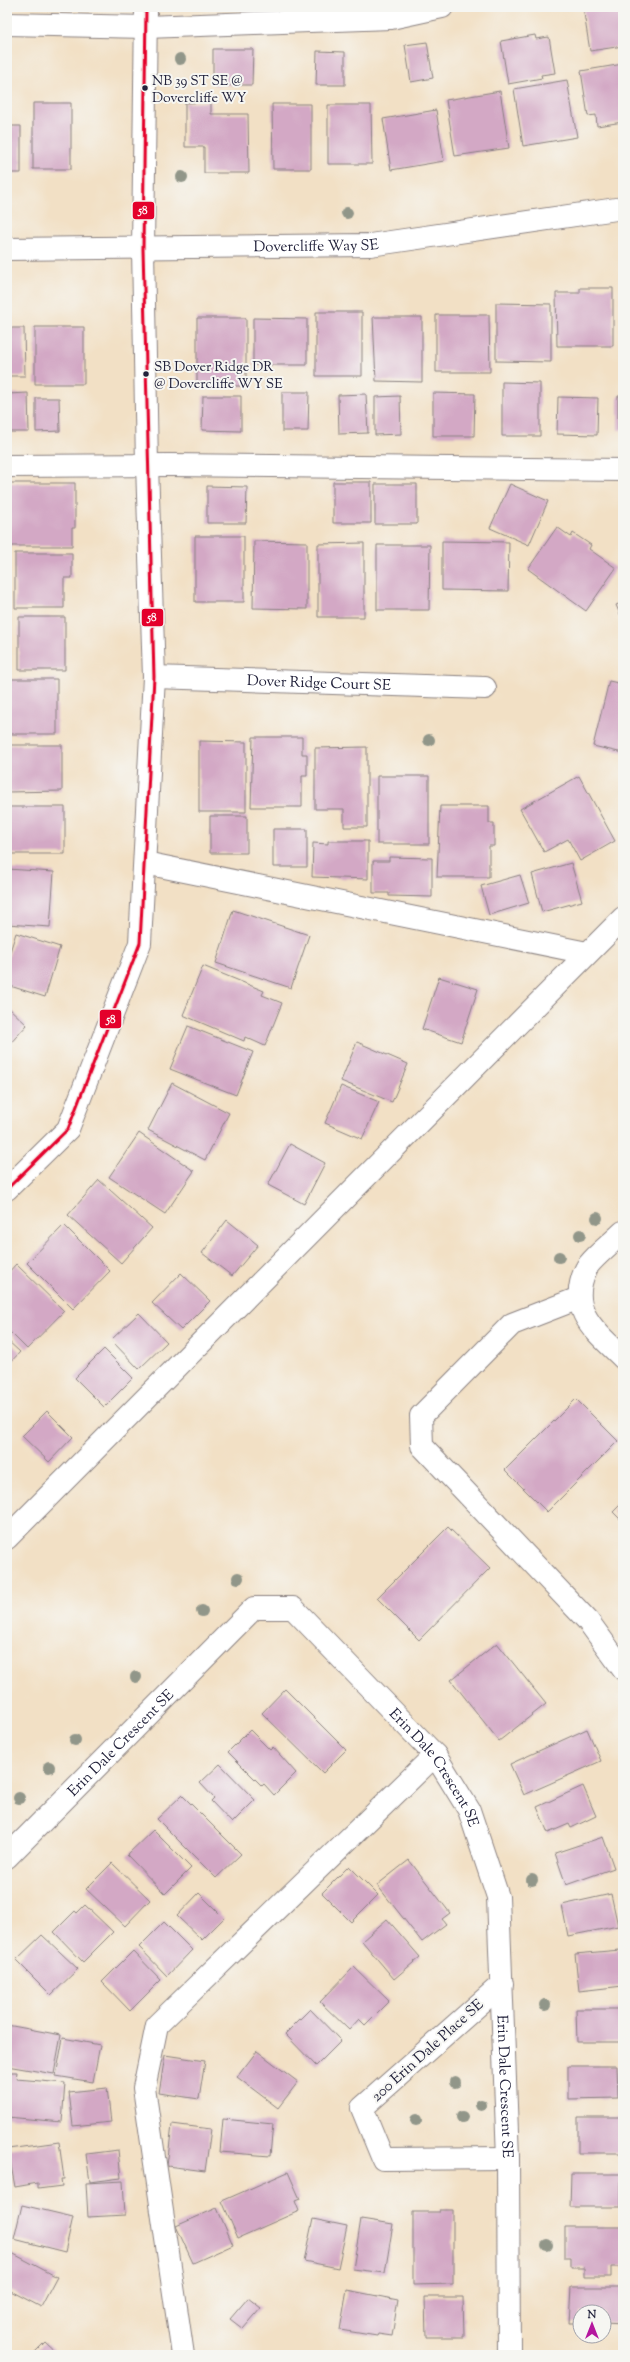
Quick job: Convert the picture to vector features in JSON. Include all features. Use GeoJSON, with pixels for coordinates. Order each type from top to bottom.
{"type":"FeatureCollection","features":[{"type":"Feature","properties":{"kind":"street"},"geometry":{"type":"LineString","coordinates":[[7,24],[146,17],[391,18],[442,7]]}},
{"type":"Feature","properties":{"kind":"street"},"geometry":{"type":"LineString","coordinates":[[7,1189],[68,1129],[140,943],[154,677],[147,465],[144,249],[146,17]]}},
{"type":"Feature","properties":{"kind":"street","name":"Dovercliffe Way SE"},"geometry":{"type":"LineString","coordinates":[[7,249],[144,249],[370,245],[623,208]]}},
{"type":"Feature","properties":{"kind":"street"},"geometry":{"type":"LineString","coordinates":[[7,466],[147,465],[623,470]]}},
{"type":"Feature","properties":{"kind":"street","name":"Dover Ridge Court SE"},"geometry":{"type":"LineString","coordinates":[[154,677],[485,688]]}},
{"type":"Feature","properties":{"kind":"street"},"geometry":{"type":"LineString","coordinates":[[144,863],[587,953]]}},
{"type":"Feature","properties":{"kind":"street"},"geometry":{"type":"LineString","coordinates":[[7,1538],[623,918]]}},
{"type":"Feature","properties":{"kind":"street"},"geometry":{"type":"LineString","coordinates":[[623,1232],[586,1269],[579,1298],[587,1322],[623,1358]]}},
{"type":"Feature","properties":{"kind":"street"},"geometry":{"type":"LineString","coordinates":[[579,1298],[512,1324],[421,1416],[422,1446],[588,1620],[623,1669]]}},
{"type":"Feature","properties":{"kind":"street","name":"Erin Dale Crescent SE"},"geometry":{"type":"LineString","coordinates":[[7,1857],[254,1608],[293,1608],[435,1755],[469,1810],[498,1898],[508,2158],[509,2355]]}},
{"type":"Feature","properties":{"kind":"street"},"geometry":{"type":"LineString","coordinates":[[183,2355],[144,2088],[157,2025],[435,1755]]}},
{"type":"Feature","properties":{"kind":"street","name":"200 Erin Dale Place SE"},"geometry":{"type":"LineString","coordinates":[[502,1984],[362,2108],[383,2160],[508,2158]]}},
{"type":"Feature","properties":{"kind":"building"},"geometry":{"type":"Polygon","coordinates":[[[583,7],[623,7],[623,46],[590,51],[583,7]]]}},
{"type":"Feature","properties":{"kind":"building"},"geometry":{"type":"Polygon","coordinates":[[[535,35],[536,39],[549,37],[555,73],[541,75],[542,78],[508,84],[501,41],[535,35]]]}},
{"type":"Feature","properties":{"kind":"building"},"geometry":{"type":"Polygon","coordinates":[[[427,42],[433,78],[411,82],[405,45],[427,42]]]}},
{"type":"Feature","properties":{"kind":"building"},"geometry":{"type":"Polygon","coordinates":[[[213,49],[253,49],[252,85],[213,85],[213,49]]]}},
{"type":"Feature","properties":{"kind":"building"},"geometry":{"type":"Polygon","coordinates":[[[317,51],[345,52],[345,85],[316,85],[317,51]]]}},
{"type":"Feature","properties":{"kind":"building"},"geometry":{"type":"Polygon","coordinates":[[[623,64],[623,122],[597,126],[596,115],[588,116],[581,71],[623,64]]]}},
{"type":"Feature","properties":{"kind":"building"},"geometry":{"type":"Polygon","coordinates":[[[567,80],[577,137],[523,146],[514,89],[567,80]]]}},
{"type":"Feature","properties":{"kind":"building"},"geometry":{"type":"Polygon","coordinates":[[[500,91],[509,148],[455,156],[446,100],[500,91]]]}},
{"type":"Feature","properties":{"kind":"building"},"geometry":{"type":"Polygon","coordinates":[[[211,102],[211,114],[248,114],[249,173],[204,173],[204,147],[185,147],[185,103],[211,102]]]}},
{"type":"Feature","properties":{"kind":"building"},"geometry":{"type":"Polygon","coordinates":[[[33,103],[71,103],[71,169],[33,169],[33,103]]]}},
{"type":"Feature","properties":{"kind":"building"},"geometry":{"type":"Polygon","coordinates":[[[272,104],[311,104],[311,169],[273,169],[272,104]]]}},
{"type":"Feature","properties":{"kind":"building"},"geometry":{"type":"Polygon","coordinates":[[[328,105],[371,105],[372,164],[328,164],[328,105]]]}},
{"type":"Feature","properties":{"kind":"building"},"geometry":{"type":"Polygon","coordinates":[[[436,110],[444,161],[391,170],[383,119],[436,110]]]}},
{"type":"Feature","properties":{"kind":"building"},"geometry":{"type":"Polygon","coordinates":[[[7,126],[21,126],[21,173],[7,173],[7,126]]]}},
{"type":"Feature","properties":{"kind":"building"},"geometry":{"type":"Polygon","coordinates":[[[580,288],[613,288],[613,346],[557,346],[556,293],[580,293],[580,288]]]}},
{"type":"Feature","properties":{"kind":"building"},"geometry":{"type":"Polygon","coordinates":[[[496,303],[551,304],[551,362],[496,361],[496,303]]]}},
{"type":"Feature","properties":{"kind":"building"},"geometry":{"type":"Polygon","coordinates":[[[316,312],[362,312],[362,376],[316,376],[316,312]]]}},
{"type":"Feature","properties":{"kind":"building"},"geometry":{"type":"Polygon","coordinates":[[[436,315],[489,315],[490,372],[436,372],[436,315]]]}},
{"type":"Feature","properties":{"kind":"building"},"geometry":{"type":"Polygon","coordinates":[[[373,317],[422,317],[422,382],[376,381],[373,317]]]}},
{"type":"Feature","properties":{"kind":"building"},"geometry":{"type":"Polygon","coordinates":[[[197,318],[246,318],[246,386],[197,386],[197,318]]]}},
{"type":"Feature","properties":{"kind":"building"},"geometry":{"type":"Polygon","coordinates":[[[253,318],[307,319],[307,365],[253,365],[253,318]]]}},
{"type":"Feature","properties":{"kind":"building"},"geometry":{"type":"Polygon","coordinates":[[[35,327],[84,327],[84,384],[35,384],[35,327]]]}},
{"type":"Feature","properties":{"kind":"building"},"geometry":{"type":"Polygon","coordinates":[[[7,328],[24,328],[25,376],[7,376],[7,328]]]}},
{"type":"Feature","properties":{"kind":"building"},"geometry":{"type":"Polygon","coordinates":[[[502,382],[540,383],[540,436],[502,436],[502,382]]]}},
{"type":"Feature","properties":{"kind":"building"},"geometry":{"type":"Polygon","coordinates":[[[282,392],[309,392],[308,431],[282,431],[282,392]]]}},
{"type":"Feature","properties":{"kind":"building"},"geometry":{"type":"Polygon","coordinates":[[[28,393],[29,432],[7,432],[7,394],[28,393]]]}},
{"type":"Feature","properties":{"kind":"building"},"geometry":{"type":"Polygon","coordinates":[[[433,393],[475,394],[474,436],[433,436],[433,393]]]}},
{"type":"Feature","properties":{"kind":"building"},"geometry":{"type":"Polygon","coordinates":[[[366,394],[368,433],[339,434],[338,395],[366,394]]]}},
{"type":"Feature","properties":{"kind":"building"},"geometry":{"type":"Polygon","coordinates":[[[203,396],[241,396],[241,431],[202,430],[203,396]]]}},
{"type":"Feature","properties":{"kind":"building"},"geometry":{"type":"Polygon","coordinates":[[[400,396],[401,434],[375,435],[375,397],[400,396]]]}},
{"type":"Feature","properties":{"kind":"building"},"geometry":{"type":"Polygon","coordinates":[[[618,396],[623,396],[623,430],[618,430],[618,396]]]}},
{"type":"Feature","properties":{"kind":"building"},"geometry":{"type":"Polygon","coordinates":[[[558,397],[598,398],[597,435],[557,434],[558,397]]]}},
{"type":"Feature","properties":{"kind":"building"},"geometry":{"type":"Polygon","coordinates":[[[36,398],[59,398],[60,431],[36,432],[36,398]]]}},
{"type":"Feature","properties":{"kind":"building"},"geometry":{"type":"Polygon","coordinates":[[[333,482],[371,482],[371,523],[333,523],[333,482]]]}},
{"type":"Feature","properties":{"kind":"building"},"geometry":{"type":"Polygon","coordinates":[[[10,483],[75,483],[75,528],[72,528],[72,546],[9,546],[10,483]]]}},
{"type":"Feature","properties":{"kind":"building"},"geometry":{"type":"Polygon","coordinates":[[[375,484],[417,484],[417,524],[375,524],[375,484]]]}},
{"type":"Feature","properties":{"kind":"building"},"geometry":{"type":"Polygon","coordinates":[[[510,484],[548,501],[529,545],[490,528],[510,484]]]}},
{"type":"Feature","properties":{"kind":"building"},"geometry":{"type":"Polygon","coordinates":[[[207,486],[247,487],[246,523],[207,523],[207,486]]]}},
{"type":"Feature","properties":{"kind":"building"},"geometry":{"type":"Polygon","coordinates":[[[557,527],[571,537],[573,533],[591,545],[589,549],[616,568],[586,611],[528,569],[557,527]]]}},
{"type":"Feature","properties":{"kind":"building"},"geometry":{"type":"Polygon","coordinates":[[[195,536],[244,536],[244,602],[195,602],[195,536]]]}},
{"type":"Feature","properties":{"kind":"building"},"geometry":{"type":"Polygon","coordinates":[[[254,541],[307,542],[307,609],[253,608],[254,541]]]}},
{"type":"Feature","properties":{"kind":"building"},"geometry":{"type":"Polygon","coordinates":[[[442,541],[509,542],[508,591],[442,590],[442,541]]]}},
{"type":"Feature","properties":{"kind":"building"},"geometry":{"type":"Polygon","coordinates":[[[364,543],[364,617],[318,617],[318,544],[364,543]]]}},
{"type":"Feature","properties":{"kind":"building"},"geometry":{"type":"Polygon","coordinates":[[[377,545],[430,545],[429,610],[377,610],[377,545]]]}},
{"type":"Feature","properties":{"kind":"building"},"geometry":{"type":"Polygon","coordinates":[[[15,553],[72,553],[72,578],[64,578],[64,608],[15,608],[15,553]]]}},
{"type":"Feature","properties":{"kind":"building"},"geometry":{"type":"Polygon","coordinates":[[[623,602],[623,621],[616,605],[623,602]]]}},
{"type":"Feature","properties":{"kind":"building"},"geometry":{"type":"Polygon","coordinates":[[[19,617],[65,617],[65,670],[19,670],[19,617]]]}},
{"type":"Feature","properties":{"kind":"building"},"geometry":{"type":"Polygon","coordinates":[[[7,679],[57,679],[57,734],[7,734],[7,679]]]}},
{"type":"Feature","properties":{"kind":"building"},"geometry":{"type":"Polygon","coordinates":[[[609,681],[623,684],[623,753],[593,746],[609,681]]]}},
{"type":"Feature","properties":{"kind":"building"},"geometry":{"type":"Polygon","coordinates":[[[253,737],[302,737],[302,754],[307,754],[307,776],[302,776],[302,807],[251,807],[253,737]]]}},
{"type":"Feature","properties":{"kind":"building"},"geometry":{"type":"Polygon","coordinates":[[[199,741],[246,742],[246,812],[199,812],[199,741]]]}},
{"type":"Feature","properties":{"kind":"building"},"geometry":{"type":"Polygon","coordinates":[[[7,745],[62,745],[62,791],[7,792],[7,745]]]}},
{"type":"Feature","properties":{"kind":"building"},"geometry":{"type":"Polygon","coordinates":[[[367,747],[367,827],[344,827],[344,809],[315,809],[315,748],[367,747]]]}},
{"type":"Feature","properties":{"kind":"building"},"geometry":{"type":"Polygon","coordinates":[[[377,776],[429,776],[429,844],[377,844],[377,776]]]}},
{"type":"Feature","properties":{"kind":"building"},"geometry":{"type":"Polygon","coordinates":[[[579,776],[615,841],[580,861],[568,839],[544,852],[520,809],[579,776]]]}},
{"type":"Feature","properties":{"kind":"building"},"geometry":{"type":"Polygon","coordinates":[[[440,806],[489,806],[489,823],[494,823],[494,846],[489,846],[489,877],[437,877],[440,806]]]}},
{"type":"Feature","properties":{"kind":"building"},"geometry":{"type":"Polygon","coordinates":[[[7,807],[65,807],[65,854],[7,854],[7,807]]]}},
{"type":"Feature","properties":{"kind":"building"},"geometry":{"type":"Polygon","coordinates":[[[210,816],[247,816],[247,853],[210,853],[210,816]]]}},
{"type":"Feature","properties":{"kind":"building"},"geometry":{"type":"Polygon","coordinates":[[[273,829],[307,829],[307,867],[273,867],[273,829]]]}},
{"type":"Feature","properties":{"kind":"building"},"geometry":{"type":"Polygon","coordinates":[[[328,841],[368,841],[368,879],[312,877],[313,843],[328,844],[328,841]]]}},
{"type":"Feature","properties":{"kind":"building"},"geometry":{"type":"Polygon","coordinates":[[[389,857],[432,858],[432,897],[389,896],[389,893],[373,893],[373,861],[389,861],[389,857]]]}},
{"type":"Feature","properties":{"kind":"building"},"geometry":{"type":"Polygon","coordinates":[[[571,863],[582,901],[542,912],[532,874],[571,863]]]}},
{"type":"Feature","properties":{"kind":"building"},"geometry":{"type":"Polygon","coordinates":[[[7,869],[54,872],[50,927],[7,924],[7,869]]]}},
{"type":"Feature","properties":{"kind":"building"},"geometry":{"type":"Polygon","coordinates":[[[520,875],[529,903],[489,915],[481,886],[520,875]]]}},
{"type":"Feature","properties":{"kind":"building"},"geometry":{"type":"Polygon","coordinates":[[[233,910],[309,935],[291,988],[216,963],[233,910]]]}},
{"type":"Feature","properties":{"kind":"building"},"geometry":{"type":"Polygon","coordinates":[[[16,933],[60,947],[45,997],[7,985],[7,961],[16,933]]]}},
{"type":"Feature","properties":{"kind":"building"},"geometry":{"type":"Polygon","coordinates":[[[203,966],[264,991],[262,995],[282,1003],[265,1046],[245,1037],[244,1041],[183,1015],[203,966]]]}},
{"type":"Feature","properties":{"kind":"building"},"geometry":{"type":"Polygon","coordinates":[[[439,977],[478,989],[461,1042],[422,1029],[439,977]]]}},
{"type":"Feature","properties":{"kind":"building"},"geometry":{"type":"Polygon","coordinates":[[[7,1006],[27,1025],[7,1047],[7,1006]]]}},
{"type":"Feature","properties":{"kind":"building"},"geometry":{"type":"Polygon","coordinates":[[[188,1026],[253,1052],[236,1095],[170,1069],[188,1026]]]}},
{"type":"Feature","properties":{"kind":"building"},"geometry":{"type":"Polygon","coordinates":[[[357,1042],[408,1064],[392,1102],[341,1081],[357,1042]]]}},
{"type":"Feature","properties":{"kind":"building"},"geometry":{"type":"Polygon","coordinates":[[[172,1083],[229,1113],[205,1160],[148,1130],[172,1083]]]}},
{"type":"Feature","properties":{"kind":"building"},"geometry":{"type":"Polygon","coordinates":[[[341,1086],[379,1102],[362,1139],[325,1123],[341,1086]]]}},
{"type":"Feature","properties":{"kind":"building"},"geometry":{"type":"Polygon","coordinates":[[[139,1133],[194,1171],[165,1214],[109,1177],[139,1133]]]}},
{"type":"Feature","properties":{"kind":"building"},"geometry":{"type":"Polygon","coordinates":[[[290,1144],[325,1163],[304,1204],[268,1185],[290,1144]]]}},
{"type":"Feature","properties":{"kind":"building"},"geometry":{"type":"Polygon","coordinates":[[[99,1180],[152,1228],[121,1263],[68,1215],[99,1180]]]}},
{"type":"Feature","properties":{"kind":"building"},"geometry":{"type":"Polygon","coordinates":[[[227,1220],[258,1245],[232,1276],[202,1253],[227,1220]]]}},
{"type":"Feature","properties":{"kind":"building"},"geometry":{"type":"Polygon","coordinates":[[[64,1225],[110,1271],[73,1309],[27,1263],[64,1225]]]}},
{"type":"Feature","properties":{"kind":"building"},"geometry":{"type":"Polygon","coordinates":[[[16,1264],[64,1311],[27,1349],[7,1329],[7,1274],[16,1264]]]}},
{"type":"Feature","properties":{"kind":"building"},"geometry":{"type":"Polygon","coordinates":[[[181,1273],[210,1301],[181,1330],[152,1303],[181,1273]]]}},
{"type":"Feature","properties":{"kind":"building"},"geometry":{"type":"Polygon","coordinates":[[[139,1313],[167,1342],[139,1369],[111,1340],[139,1313]]]}},
{"type":"Feature","properties":{"kind":"building"},"geometry":{"type":"Polygon","coordinates":[[[7,1340],[20,1352],[7,1366],[7,1340]]]}},
{"type":"Feature","properties":{"kind":"building"},"geometry":{"type":"Polygon","coordinates":[[[104,1349],[133,1378],[104,1407],[75,1378],[104,1349]]]}},
{"type":"Feature","properties":{"kind":"building"},"geometry":{"type":"Polygon","coordinates":[[[576,1399],[618,1441],[547,1512],[505,1470],[576,1399]]]}},
{"type":"Feature","properties":{"kind":"building"},"geometry":{"type":"Polygon","coordinates":[[[47,1411],[73,1437],[49,1462],[22,1436],[47,1411]]]}},
{"type":"Feature","properties":{"kind":"building"},"geometry":{"type":"Polygon","coordinates":[[[623,1502],[623,1522],[613,1512],[623,1502]]]}},
{"type":"Feature","properties":{"kind":"building"},"geometry":{"type":"Polygon","coordinates":[[[448,1527],[490,1568],[419,1640],[377,1598],[448,1527]]]}},
{"type":"Feature","properties":{"kind":"building"},"geometry":{"type":"Polygon","coordinates":[[[497,1643],[546,1704],[499,1741],[451,1680],[497,1643]]]}},
{"type":"Feature","properties":{"kind":"building"},"geometry":{"type":"Polygon","coordinates":[[[285,1689],[346,1750],[323,1773],[262,1713],[285,1689]]]}},
{"type":"Feature","properties":{"kind":"building"},"geometry":{"type":"Polygon","coordinates":[[[587,1729],[601,1761],[524,1795],[510,1764],[587,1729]]]}},
{"type":"Feature","properties":{"kind":"building"},"geometry":{"type":"Polygon","coordinates":[[[250,1730],[270,1750],[273,1747],[296,1773],[274,1795],[264,1784],[262,1786],[228,1752],[250,1730]]]}},
{"type":"Feature","properties":{"kind":"building"},"geometry":{"type":"Polygon","coordinates":[[[220,1764],[255,1800],[232,1823],[211,1801],[214,1798],[200,1783],[220,1764]]]}},
{"type":"Feature","properties":{"kind":"building"},"geometry":{"type":"Polygon","coordinates":[[[583,1786],[596,1816],[571,1828],[569,1824],[548,1833],[537,1807],[583,1786]]]}},
{"type":"Feature","properties":{"kind":"building"},"geometry":{"type":"Polygon","coordinates":[[[182,1795],[241,1854],[216,1878],[157,1819],[182,1795]]]}},
{"type":"Feature","properties":{"kind":"building"},"geometry":{"type":"Polygon","coordinates":[[[153,1830],[191,1868],[165,1894],[127,1855],[153,1830]]]}},
{"type":"Feature","properties":{"kind":"building"},"geometry":{"type":"Polygon","coordinates":[[[603,1837],[614,1868],[566,1885],[555,1853],[603,1837]]]}},
{"type":"Feature","properties":{"kind":"building"},"geometry":{"type":"Polygon","coordinates":[[[409,1860],[450,1913],[442,1919],[446,1924],[422,1942],[377,1885],[409,1860]]]}},
{"type":"Feature","properties":{"kind":"building"},"geometry":{"type":"Polygon","coordinates":[[[112,1863],[150,1900],[125,1926],[86,1889],[112,1863]]]}},
{"type":"Feature","properties":{"kind":"building"},"geometry":{"type":"Polygon","coordinates":[[[349,1866],[378,1895],[351,1922],[322,1893],[349,1866]]]}},
{"type":"Feature","properties":{"kind":"building"},"geometry":{"type":"Polygon","coordinates":[[[199,1893],[224,1918],[202,1940],[177,1916],[199,1893]]]}},
{"type":"Feature","properties":{"kind":"building"},"geometry":{"type":"Polygon","coordinates":[[[611,1894],[618,1926],[568,1936],[562,1905],[611,1894]]]}},
{"type":"Feature","properties":{"kind":"building"},"geometry":{"type":"Polygon","coordinates":[[[85,1905],[113,1932],[83,1962],[54,1932],[75,1911],[77,1913],[85,1905]]]}},
{"type":"Feature","properties":{"kind":"building"},"geometry":{"type":"Polygon","coordinates":[[[387,1919],[420,1957],[394,1979],[362,1941],[387,1919]]]}},
{"type":"Feature","properties":{"kind":"building"},"geometry":{"type":"Polygon","coordinates":[[[164,1922],[192,1950],[167,1976],[139,1947],[164,1922]]]}},
{"type":"Feature","properties":{"kind":"building"},"geometry":{"type":"Polygon","coordinates":[[[42,1935],[78,1969],[51,1995],[16,1960],[42,1935]]]}},
{"type":"Feature","properties":{"kind":"building"},"geometry":{"type":"Polygon","coordinates":[[[620,1950],[623,1986],[579,1991],[575,1954],[620,1950]]]}},
{"type":"Feature","properties":{"kind":"building"},"geometry":{"type":"Polygon","coordinates":[[[133,1951],[161,1980],[130,2011],[102,1982],[133,1951]]]}},
{"type":"Feature","properties":{"kind":"building"},"geometry":{"type":"Polygon","coordinates":[[[354,1967],[389,2001],[365,2025],[359,2019],[349,2030],[320,2002],[354,1967]]]}},
{"type":"Feature","properties":{"kind":"building"},"geometry":{"type":"Polygon","coordinates":[[[310,2009],[341,2041],[316,2066],[285,2034],[310,2009]]]}},
{"type":"Feature","properties":{"kind":"building"},"geometry":{"type":"Polygon","coordinates":[[[576,2009],[623,2009],[623,2042],[577,2042],[576,2009]]]}},
{"type":"Feature","properties":{"kind":"building"},"geometry":{"type":"Polygon","coordinates":[[[7,2025],[61,2035],[54,2074],[7,2066],[7,2025]]]}},
{"type":"Feature","properties":{"kind":"building"},"geometry":{"type":"Polygon","coordinates":[[[63,2038],[100,2045],[93,2082],[56,2076],[63,2038]]]}},
{"type":"Feature","properties":{"kind":"building"},"geometry":{"type":"Polygon","coordinates":[[[257,2051],[298,2082],[278,2108],[237,2077],[257,2051]]]}},
{"type":"Feature","properties":{"kind":"building"},"geometry":{"type":"Polygon","coordinates":[[[165,2055],[205,2061],[199,2099],[159,2093],[165,2055]]]}},
{"type":"Feature","properties":{"kind":"building"},"geometry":{"type":"Polygon","coordinates":[[[568,2066],[617,2066],[618,2098],[568,2099],[568,2066]]]}},
{"type":"Feature","properties":{"kind":"building"},"geometry":{"type":"Polygon","coordinates":[[[7,2072],[17,2072],[16,2079],[65,2083],[62,2122],[7,2117],[7,2072]]]}},
{"type":"Feature","properties":{"kind":"building"},"geometry":{"type":"Polygon","coordinates":[[[107,2088],[111,2122],[73,2126],[69,2092],[107,2088]]]}},
{"type":"Feature","properties":{"kind":"building"},"geometry":{"type":"Polygon","coordinates":[[[578,2117],[622,2117],[622,2153],[578,2153],[578,2117]]]}},
{"type":"Feature","properties":{"kind":"building"},"geometry":{"type":"Polygon","coordinates":[[[223,2119],[273,2124],[270,2156],[220,2152],[223,2119]]]}},
{"type":"Feature","properties":{"kind":"building"},"geometry":{"type":"Polygon","coordinates":[[[172,2124],[211,2129],[205,2171],[167,2166],[172,2124]]]}},
{"type":"Feature","properties":{"kind":"building"},"geometry":{"type":"Polygon","coordinates":[[[59,2142],[64,2179],[61,2179],[62,2186],[38,2189],[38,2183],[15,2187],[8,2149],[59,2142]]]}},
{"type":"Feature","properties":{"kind":"building"},"geometry":{"type":"Polygon","coordinates":[[[118,2150],[121,2178],[90,2182],[86,2154],[118,2150]]]}},
{"type":"Feature","properties":{"kind":"building"},"geometry":{"type":"Polygon","coordinates":[[[288,2172],[300,2199],[295,2201],[299,2211],[238,2238],[222,2201],[288,2172]]]}},
{"type":"Feature","properties":{"kind":"building"},"geometry":{"type":"Polygon","coordinates":[[[571,2174],[621,2174],[621,2207],[570,2207],[571,2174]]]}},
{"type":"Feature","properties":{"kind":"building"},"geometry":{"type":"Polygon","coordinates":[[[123,2181],[125,2215],[88,2217],[86,2183],[123,2181]]]}},
{"type":"Feature","properties":{"kind":"building"},"geometry":{"type":"Polygon","coordinates":[[[22,2205],[73,2217],[65,2252],[14,2239],[22,2205]]]}},
{"type":"Feature","properties":{"kind":"building"},"geometry":{"type":"Polygon","coordinates":[[[217,2208],[233,2245],[193,2263],[176,2226],[217,2208]]]}},
{"type":"Feature","properties":{"kind":"building"},"geometry":{"type":"Polygon","coordinates":[[[439,2210],[453,2210],[453,2284],[413,2285],[413,2212],[439,2212],[439,2210]]]}},
{"type":"Feature","properties":{"kind":"building"},"geometry":{"type":"Polygon","coordinates":[[[313,2219],[347,2226],[338,2268],[304,2261],[313,2219]]]}},
{"type":"Feature","properties":{"kind":"building"},"geometry":{"type":"Polygon","coordinates":[[[361,2219],[393,2224],[385,2273],[353,2269],[361,2219]]]}},
{"type":"Feature","properties":{"kind":"building"},"geometry":{"type":"Polygon","coordinates":[[[565,2227],[623,2227],[623,2267],[611,2267],[611,2277],[584,2277],[584,2268],[571,2268],[571,2258],[565,2258],[565,2227]]]}},
{"type":"Feature","properties":{"kind":"building"},"geometry":{"type":"Polygon","coordinates":[[[12,2253],[57,2277],[41,2307],[7,2289],[7,2263],[12,2253]]]}},
{"type":"Feature","properties":{"kind":"building"},"geometry":{"type":"Polygon","coordinates":[[[571,2287],[623,2287],[623,2324],[612,2323],[612,2304],[572,2304],[572,2323],[569,2323],[571,2287]]]}},
{"type":"Feature","properties":{"kind":"building"},"geometry":{"type":"Polygon","coordinates":[[[347,2290],[398,2300],[392,2336],[378,2334],[377,2336],[340,2330],[347,2290]]]}},
{"type":"Feature","properties":{"kind":"building"},"geometry":{"type":"Polygon","coordinates":[[[425,2297],[463,2297],[464,2337],[426,2337],[425,2297]]]}},
{"type":"Feature","properties":{"kind":"building"},"geometry":{"type":"Polygon","coordinates":[[[248,2298],[261,2308],[243,2329],[230,2319],[248,2298]]]}},
{"type":"Feature","properties":{"kind":"building"},"geometry":{"type":"Polygon","coordinates":[[[45,2342],[59,2355],[32,2355],[45,2342]]]}},
{"type":"Feature","properties":{"kind":"transit line","name":"58"},"geometry":{"type":"LineString","coordinates":[[7,1189],[68,1129],[140,943],[154,677],[143,249],[146,7]]}},
{"type":"Feature","properties":{"kind":"place","name":"NB 39 ST SE @ Dovercliffe WY"},"geometry":{"type":"Point","coordinates":[145,88]}},
{"type":"Feature","properties":{"kind":"place","name":"SB Dover Ridge DR @ Dovercliffe WY SE"},"geometry":{"type":"Point","coordinates":[146,374]}}]}
